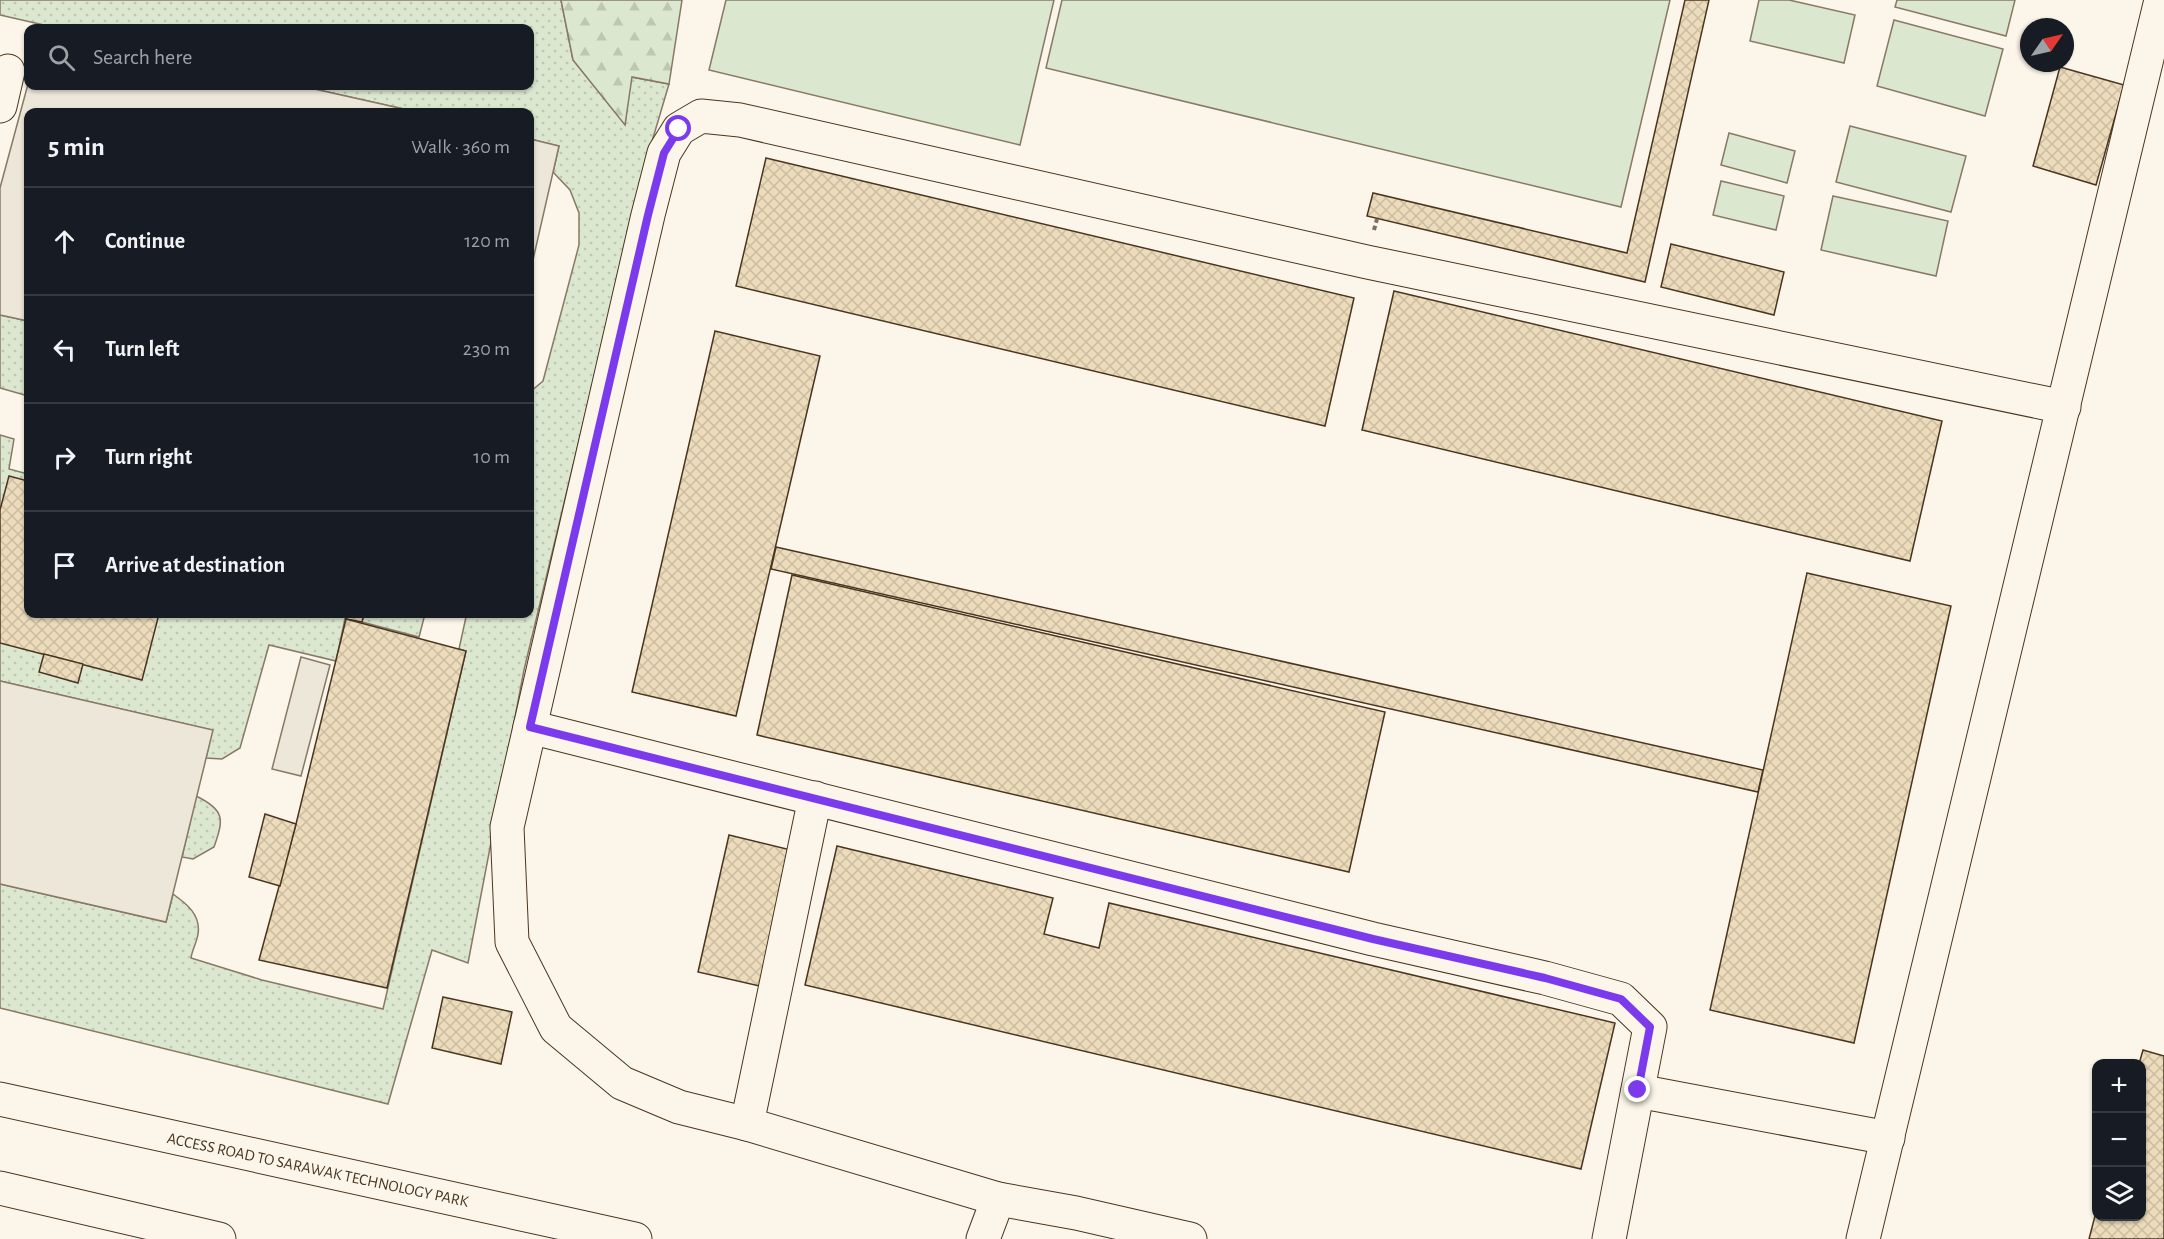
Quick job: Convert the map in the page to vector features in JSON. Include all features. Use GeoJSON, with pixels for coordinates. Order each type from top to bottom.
{"type":"FeatureCollection","features":[{"type":"Feature","properties":{"kind":"street"},"geometry":{"type":"LineString","coordinates":[[1863,1239],[2161,0]]}},
{"type":"Feature","properties":{"kind":"street"},"geometry":{"type":"LineString","coordinates":[[0,105],[8,71]]}},
{"type":"Feature","properties":{"kind":"street"},"geometry":{"type":"LineString","coordinates":[[1190,1239],[1074,1226],[998,1199],[747,1124],[679,1107],[622,1083],[556,1029],[512,942],[507,827],[648,215],[664,153],[679,129],[701,116],[740,120],[1379,264],[2064,407]]}},
{"type":"Feature","properties":{"kind":"street"},"geometry":{"type":"LineString","coordinates":[[530,727],[1373,939],[1545,978],[1621,999],[1650,1027],[1609,1239]]}},
{"type":"Feature","properties":{"kind":"street"},"geometry":{"type":"LineString","coordinates":[[747,1124],[815,798]]}},
{"type":"Feature","properties":{"kind":"street"},"geometry":{"type":"LineString","coordinates":[[1638,1090],[1888,1138]]}},
{"type":"Feature","properties":{"kind":"street","name":"ACCESS ROAD TO SARAWAK TECHNOLOGY PARK"},"geometry":{"type":"LineString","coordinates":[[0,1099],[635,1239]]}},
{"type":"Feature","properties":{"kind":"street"},"geometry":{"type":"LineString","coordinates":[[0,1188],[219,1239]]}},
{"type":"Feature","properties":{"kind":"street"},"geometry":{"type":"LineString","coordinates":[[983,1239],[998,1199]]}},
{"type":"Feature","properties":{"kind":"green space"},"geometry":{"type":"Polygon","coordinates":[[[0,0],[561,0],[573,60],[625,124],[631,77],[669,84],[645,165],[524,670],[468,963],[432,950],[388,1104],[0,1008],[0,884],[166,922],[173,894],[188,906],[197,921],[198,934],[191,958],[262,980],[383,1009],[466,651],[459,649],[466,618],[534,618],[534,389],[543,381],[579,245],[579,213],[570,190],[553,172],[559,146],[534,140],[534,108],[399,108],[319,90],[534,90],[534,24],[39,24],[0,15],[0,0]]]}},
{"type":"Feature","properties":{"kind":"green space"},"geometry":{"type":"Polygon","coordinates":[[[561,0],[682,0],[669,84],[632,77],[625,125],[573,60],[561,0]]]}},
{"type":"Feature","properties":{"kind":"green space"},"geometry":{"type":"Polygon","coordinates":[[[726,0],[1054,0],[1020,145],[709,70],[726,0]]]}},
{"type":"Feature","properties":{"kind":"green space"},"geometry":{"type":"Polygon","coordinates":[[[1062,0],[1670,0],[1621,207],[1046,68],[1062,0]]]}},
{"type":"Feature","properties":{"kind":"green space"},"geometry":{"type":"Polygon","coordinates":[[[1759,0],[1789,0],[1855,15],[1844,63],[1750,41],[1759,0]]]}},
{"type":"Feature","properties":{"kind":"green space"},"geometry":{"type":"Polygon","coordinates":[[[1897,0],[2015,0],[2006,36],[1895,7],[1897,0]]]}},
{"type":"Feature","properties":{"kind":"green space"},"geometry":{"type":"Polygon","coordinates":[[[1894,20],[2003,49],[1985,116],[1877,86],[1894,20]]]}},
{"type":"Feature","properties":{"kind":"green space"},"geometry":{"type":"Polygon","coordinates":[[[1850,126],[1966,156],[1951,212],[1836,182],[1850,126]]]}},
{"type":"Feature","properties":{"kind":"green space"},"geometry":{"type":"Polygon","coordinates":[[[1729,133],[1795,151],[1787,183],[1721,165],[1729,133]]]}},
{"type":"Feature","properties":{"kind":"green space"},"geometry":{"type":"Polygon","coordinates":[[[1721,181],[1784,196],[1776,230],[1713,215],[1721,181]]]}},
{"type":"Feature","properties":{"kind":"green space"},"geometry":{"type":"Polygon","coordinates":[[[1833,196],[1948,221],[1936,276],[1821,250],[1833,196]]]}},
{"type":"Feature","properties":{"kind":"green space"},"geometry":{"type":"Polygon","coordinates":[[[0,315],[24,320],[24,395],[0,388],[0,315]]]}},
{"type":"Feature","properties":{"kind":"green space"},"geometry":{"type":"Polygon","coordinates":[[[0,435],[14,439],[9,469],[24,473],[24,618],[345,618],[336,661],[269,645],[240,748],[222,759],[206,758],[212,730],[0,681],[0,435]]]}},
{"type":"Feature","properties":{"kind":"green space"},"geometry":{"type":"Polygon","coordinates":[[[363,618],[424,618],[419,637],[362,622],[363,618]]]}},
{"type":"Feature","properties":{"kind":"green space"},"geometry":{"type":"Polygon","coordinates":[[[196,796],[217,811],[220,822],[214,847],[193,859],[182,857],[196,796]]]}},
{"type":"Feature","properties":{"kind":"shaded area"},"geometry":{"type":"Polygon","coordinates":[[[26,90],[319,90],[399,108],[24,108],[24,320],[0,315],[0,188],[26,90]]]}},
{"type":"Feature","properties":{"kind":"shaded area"},"geometry":{"type":"Polygon","coordinates":[[[534,140],[559,146],[534,255],[534,140]]]}},
{"type":"Feature","properties":{"kind":"shaded area"},"geometry":{"type":"Polygon","coordinates":[[[301,657],[330,665],[301,776],[272,769],[301,657]]]}},
{"type":"Feature","properties":{"kind":"shaded area"},"geometry":{"type":"Polygon","coordinates":[[[0,681],[213,730],[166,922],[0,884],[0,681]]]}},
{"type":"Feature","properties":{"kind":"building"},"geometry":{"type":"Polygon","coordinates":[[[1685,0],[1709,0],[1645,282],[1367,216],[1373,193],[1627,253],[1685,0]]]}},
{"type":"Feature","properties":{"kind":"building"},"geometry":{"type":"Polygon","coordinates":[[[2074,71],[2124,85],[2096,185],[2033,166],[2059,72],[2074,71]]]}},
{"type":"Feature","properties":{"kind":"building"},"geometry":{"type":"Polygon","coordinates":[[[766,158],[1354,298],[1325,426],[736,286],[766,158]]]}},
{"type":"Feature","properties":{"kind":"building"},"geometry":{"type":"Polygon","coordinates":[[[1671,244],[1784,272],[1774,315],[1661,287],[1671,244]]]}},
{"type":"Feature","properties":{"kind":"building"},"geometry":{"type":"Polygon","coordinates":[[[1394,291],[1942,421],[1910,561],[1362,430],[1394,291]]]}},
{"type":"Feature","properties":{"kind":"building"},"geometry":{"type":"Polygon","coordinates":[[[715,331],[820,356],[736,716],[632,692],[715,331]]]}},
{"type":"Feature","properties":{"kind":"building"},"geometry":{"type":"Polygon","coordinates":[[[9,476],[24,480],[24,618],[158,618],[142,680],[0,643],[0,510],[9,476]]]}},
{"type":"Feature","properties":{"kind":"building"},"geometry":{"type":"Polygon","coordinates":[[[776,547],[1763,770],[1758,792],[771,569],[776,547]]]}},
{"type":"Feature","properties":{"kind":"building"},"geometry":{"type":"Polygon","coordinates":[[[1807,573],[1951,606],[1854,1043],[1710,1010],[1807,573]]]}},
{"type":"Feature","properties":{"kind":"building"},"geometry":{"type":"Polygon","coordinates":[[[792,575],[1385,712],[1349,872],[757,735],[792,575]]]}},
{"type":"Feature","properties":{"kind":"building"},"geometry":{"type":"Polygon","coordinates":[[[346,618],[363,618],[362,622],[346,618]]]}},
{"type":"Feature","properties":{"kind":"building"},"geometry":{"type":"Polygon","coordinates":[[[346,619],[466,651],[387,988],[259,960],[296,824],[346,619]]]}},
{"type":"Feature","properties":{"kind":"building"},"geometry":{"type":"Polygon","coordinates":[[[44,654],[83,664],[78,683],[39,672],[44,654]]]}},
{"type":"Feature","properties":{"kind":"building"},"geometry":{"type":"Polygon","coordinates":[[[265,814],[296,824],[280,886],[249,877],[265,814]]]}},
{"type":"Feature","properties":{"kind":"building"},"geometry":{"type":"Polygon","coordinates":[[[729,835],[795,851],[764,987],[698,972],[729,835]]]}},
{"type":"Feature","properties":{"kind":"building"},"geometry":{"type":"Polygon","coordinates":[[[837,846],[1053,898],[1044,934],[1099,948],[1109,903],[1615,1023],[1581,1169],[805,985],[837,846]]]}},
{"type":"Feature","properties":{"kind":"building"},"geometry":{"type":"Polygon","coordinates":[[[443,997],[512,1012],[501,1064],[432,1048],[443,997]]]}},
{"type":"Feature","properties":{"kind":"building"},"geometry":{"type":"Polygon","coordinates":[[[2143,1050],[2164,1056],[2164,1239],[2089,1239],[2094,1221],[2146,1221],[2146,1059],[2140,1059],[2143,1050]]]}},
{"type":"Feature","properties":{"kind":"route"},"geometry":{"type":"LineString","coordinates":[[679,129],[664,153],[648,215],[530,727],[1373,939],[1545,978],[1621,999],[1650,1027],[1638,1090]]}}]}
